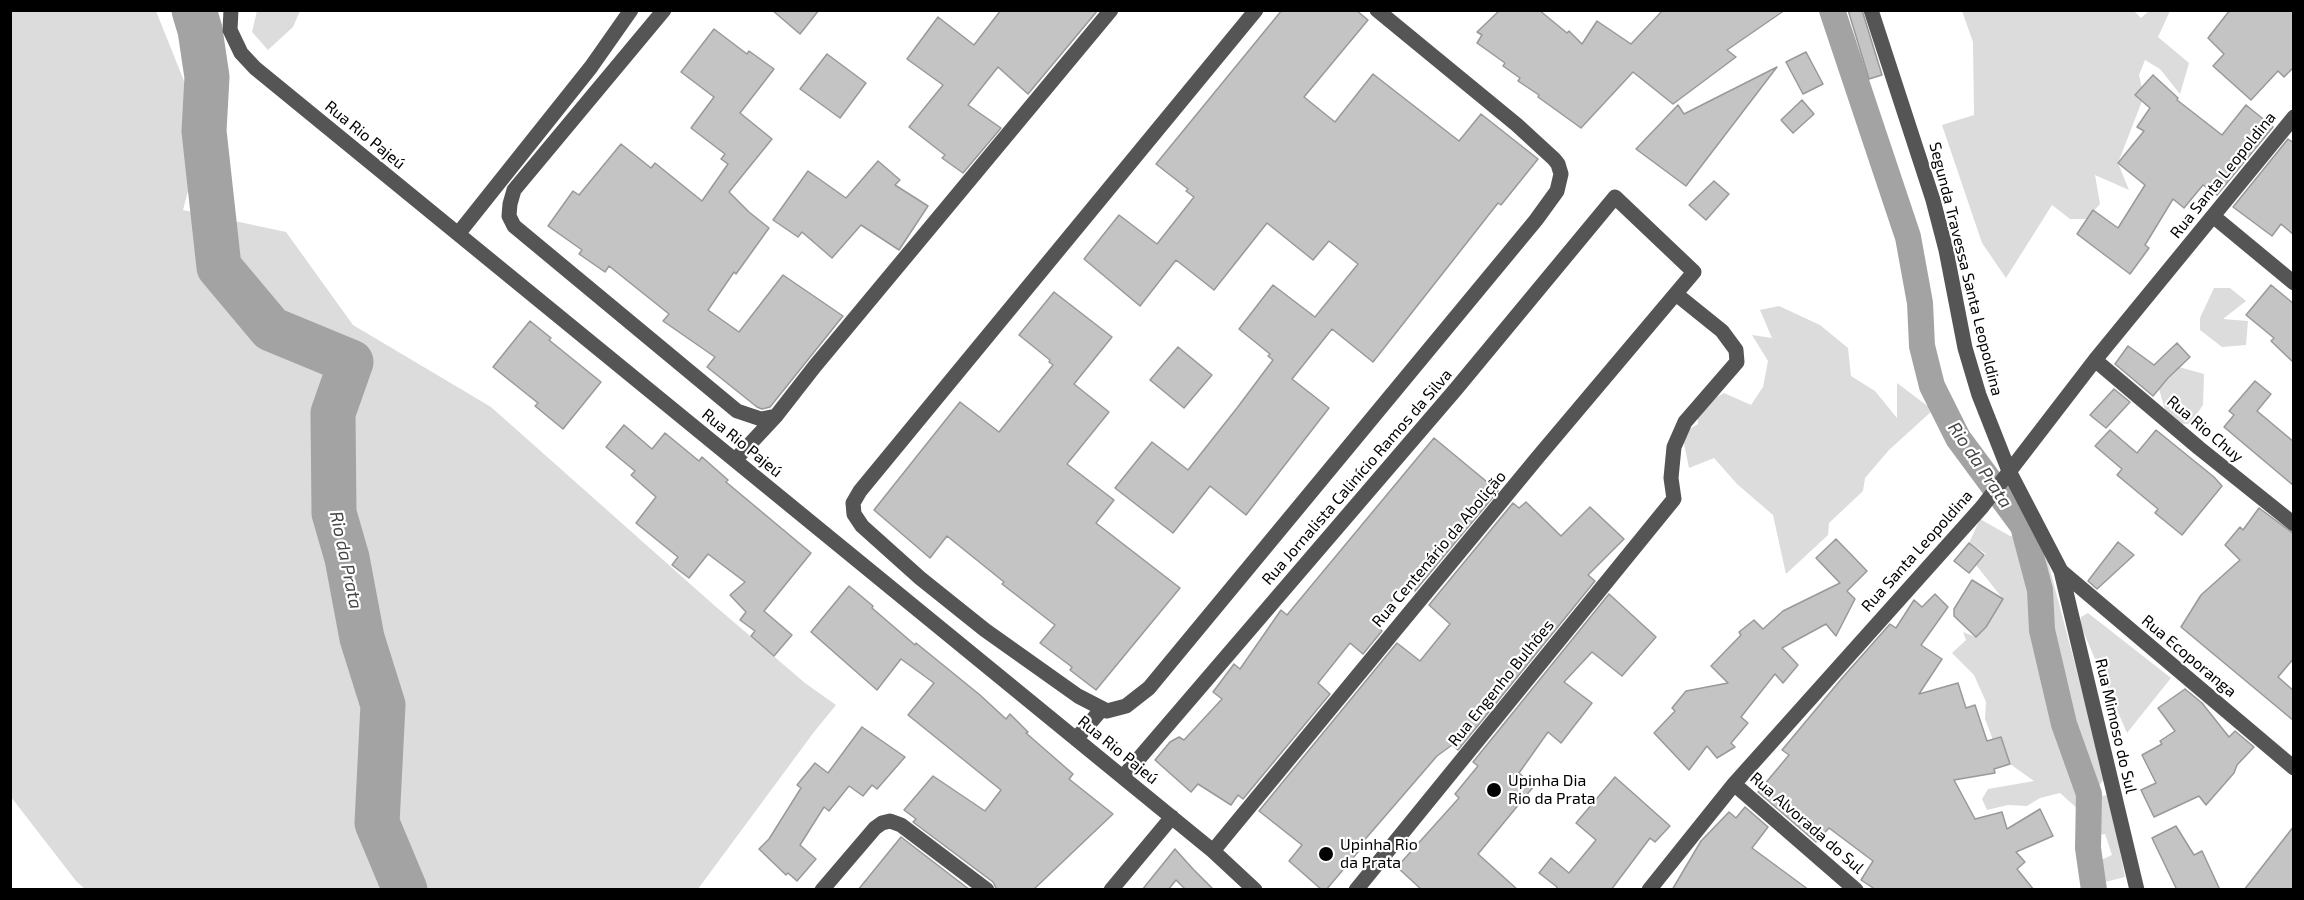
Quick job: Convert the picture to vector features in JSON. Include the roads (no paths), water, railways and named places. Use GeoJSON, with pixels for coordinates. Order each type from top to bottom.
{"type":"FeatureCollection","features":[{"type":"Feature","properties":{"kind":"street","name":"Rua Rio Pajeú"},"geometry":{"type":"LineString","coordinates":[[231,10],[230,30],[247,62],[1124,777],[1213,851],[1255,890]]}},
{"type":"Feature","properties":{"kind":"street"},"geometry":{"type":"LineString","coordinates":[[458,234],[591,67],[631,10]]}},
{"type":"Feature","properties":{"kind":"street"},"geometry":{"type":"LineString","coordinates":[[664,10],[514,190],[510,204],[510,216],[514,226],[737,411],[761,419],[776,416]]}},
{"type":"Feature","properties":{"kind":"street"},"geometry":{"type":"LineString","coordinates":[[735,460],[776,416],[1111,10]]}},
{"type":"Feature","properties":{"kind":"street"},"geometry":{"type":"LineString","coordinates":[[1256,10],[860,491],[853,503],[854,514],[862,526],[920,578],[985,630],[1101,710],[1110,711],[1126,706],[1149,688],[1529,230],[1557,190],[1561,174],[1554,159],[1517,125],[1377,10]]}},
{"type":"Feature","properties":{"kind":"street","name":"Segunda Travessa Santa Leopoldina"},"geometry":{"type":"LineString","coordinates":[[1871,10],[1914,138],[1946,250],[1971,371],[2006,475],[2061,571]]}},
{"type":"Feature","properties":{"kind":"street","name":"Rua Santa Leopoldina"},"geometry":{"type":"LineString","coordinates":[[1649,890],[1734,783],[1985,504],[2095,360],[2294,117]]}},
{"type":"Feature","properties":{"kind":"street","name":"Rua Centenário da Abolição"},"geometry":{"type":"LineString","coordinates":[[1213,851],[1694,272],[1616,196]]}},
{"type":"Feature","properties":{"kind":"street","name":"Rua Jornalista Calinício Ramos da Silva"},"geometry":{"type":"LineString","coordinates":[[1124,777],[1456,389],[1616,196]]}},
{"type":"Feature","properties":{"kind":"street"},"geometry":{"type":"LineString","coordinates":[[2213,216],[2294,283]]}},
{"type":"Feature","properties":{"kind":"street","name":"Rua Engenho Bulhões"},"geometry":{"type":"LineString","coordinates":[[1356,890],[1674,499],[1671,478],[1674,447],[1681,431],[1685,423],[1737,362],[1736,350],[1722,331],[1676,294]]}},
{"type":"Feature","properties":{"kind":"street","name":"Rua Rio Chuy"},"geometry":{"type":"LineString","coordinates":[[2095,360],[2294,524]]}},
{"type":"Feature","properties":{"kind":"street","name":"Rua Ecoporanga"},"geometry":{"type":"LineString","coordinates":[[2061,571],[2294,768]]}},
{"type":"Feature","properties":{"kind":"street","name":"Rua Mimoso do Sul"},"geometry":{"type":"LineString","coordinates":[[2061,571],[2137,890]]}},
{"type":"Feature","properties":{"kind":"street"},"geometry":{"type":"LineString","coordinates":[[1076,739],[1101,710]]}},
{"type":"Feature","properties":{"kind":"street","name":"Rua Alvorada do Sul"},"geometry":{"type":"LineString","coordinates":[[1734,783],[1856,890]]}},
{"type":"Feature","properties":{"kind":"street"},"geometry":{"type":"LineString","coordinates":[[1111,890],[1172,817]]}},
{"type":"Feature","properties":{"kind":"street"},"geometry":{"type":"LineString","coordinates":[[822,890],[875,828],[882,823],[890,822],[901,825],[987,890]]}},
{"type":"Feature","properties":{"kind":"waterway","name":"Rio da Prata"},"geometry":{"type":"LineString","coordinates":[[194,10],[200,30],[207,77],[204,131],[219,267],[271,329],[351,362],[333,413],[334,513],[347,558],[362,638],[383,705],[377,823],[405,890]]}},
{"type":"Feature","properties":{"kind":"waterway","name":"Rio da Prata"},"geometry":{"type":"LineString","coordinates":[[1832,10],[1908,237],[1920,303],[1922,346],[1932,386],[1958,438],[2023,526],[2040,590],[2042,630],[2064,724],[2089,794],[2088,848],[2094,890]]}},
{"type":"Feature","properties":{"kind":"place","name":"Upinha Dia Rio da Prata"},"geometry":{"type":"Point","coordinates":[1494,790]}},
{"type":"Feature","properties":{"kind":"place","name":"Upinha Rio da Prata"},"geometry":{"type":"Point","coordinates":[1326,854]}}]}
